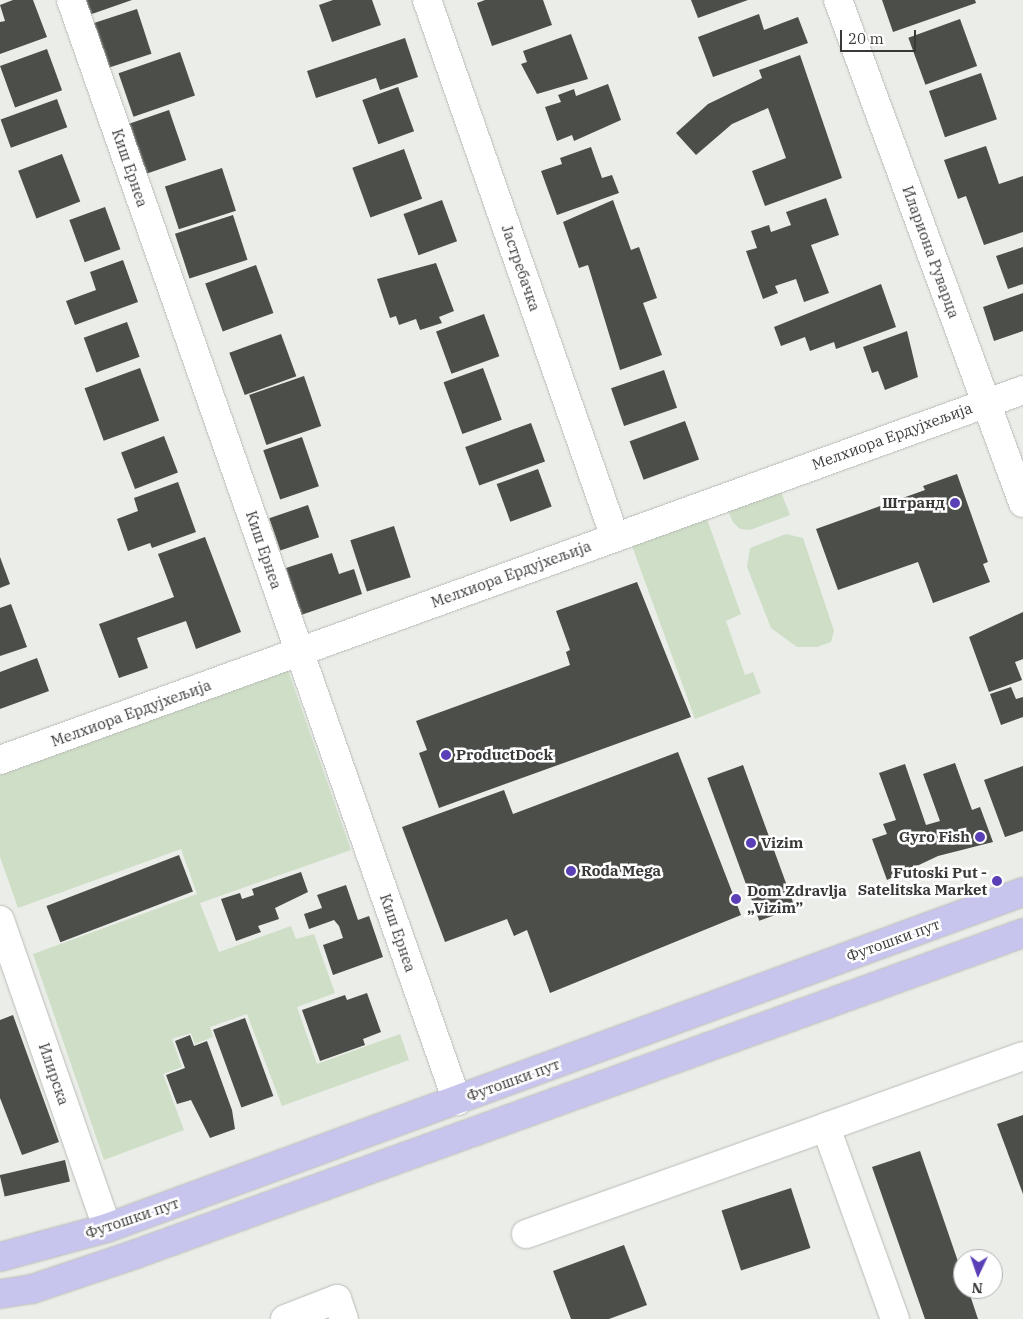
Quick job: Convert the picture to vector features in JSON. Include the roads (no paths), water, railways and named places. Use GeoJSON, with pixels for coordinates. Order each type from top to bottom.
{"type":"FeatureCollection","features":[{"type":"Feature","properties":{"kind":"main road","name":"Футошки пут"},"geometry":{"type":"LineString","coordinates":[[0,1257],[107,1228],[1023,892]]}},
{"type":"Feature","properties":{"kind":"main road"},"geometry":{"type":"LineString","coordinates":[[0,1294],[32,1289],[136,1254],[1023,933]]}},
{"type":"Feature","properties":{"kind":"street","name":"Киш Ернеа"},"geometry":{"type":"LineString","coordinates":[[71,0],[457,1101]]}},
{"type":"Feature","properties":{"kind":"street","name":"Јастребачка"},"geometry":{"type":"LineString","coordinates":[[427,0],[614,535]]}},
{"type":"Feature","properties":{"kind":"street","name":"Илариона Руварца"},"geometry":{"type":"LineString","coordinates":[[838,0],[1023,503]]}},
{"type":"Feature","properties":{"kind":"street","name":"Мелхиора Ердујхељија"},"geometry":{"type":"LineString","coordinates":[[0,760],[300,652],[614,535],[1023,390]]}},
{"type":"Feature","properties":{"kind":"street","name":"Илирска"},"geometry":{"type":"LineString","coordinates":[[0,920],[107,1228]]}},
{"type":"Feature","properties":{"kind":"street"},"geometry":{"type":"LineString","coordinates":[[526,1234],[1023,1056]]}},
{"type":"Feature","properties":{"kind":"street"},"geometry":{"type":"LineString","coordinates":[[826,1127],[895,1319]]}},
{"type":"Feature","properties":{"kind":"street"},"geometry":{"type":"LineString","coordinates":[[285,1319],[337,1300],[344,1319]]}},
{"type":"Feature","properties":{"kind":"place","name":"Штранд"},"geometry":{"type":"Point","coordinates":[955,503]}},
{"type":"Feature","properties":{"kind":"place","name":"ProductDock"},"geometry":{"type":"Point","coordinates":[446,755]}},
{"type":"Feature","properties":{"kind":"place","name":"Gyro Fish"},"geometry":{"type":"Point","coordinates":[980,837]}},
{"type":"Feature","properties":{"kind":"place","name":"Vizim"},"geometry":{"type":"Point","coordinates":[751,843]}},
{"type":"Feature","properties":{"kind":"place","name":"Roda Mega"},"geometry":{"type":"Point","coordinates":[571,871]}},
{"type":"Feature","properties":{"kind":"place","name":"Futoski Put - Satelitska Market"},"geometry":{"type":"Point","coordinates":[997,881]}},
{"type":"Feature","properties":{"kind":"place","name":"Dom Zdravlja „Vizim”"},"geometry":{"type":"Point","coordinates":[736,899]}}]}
